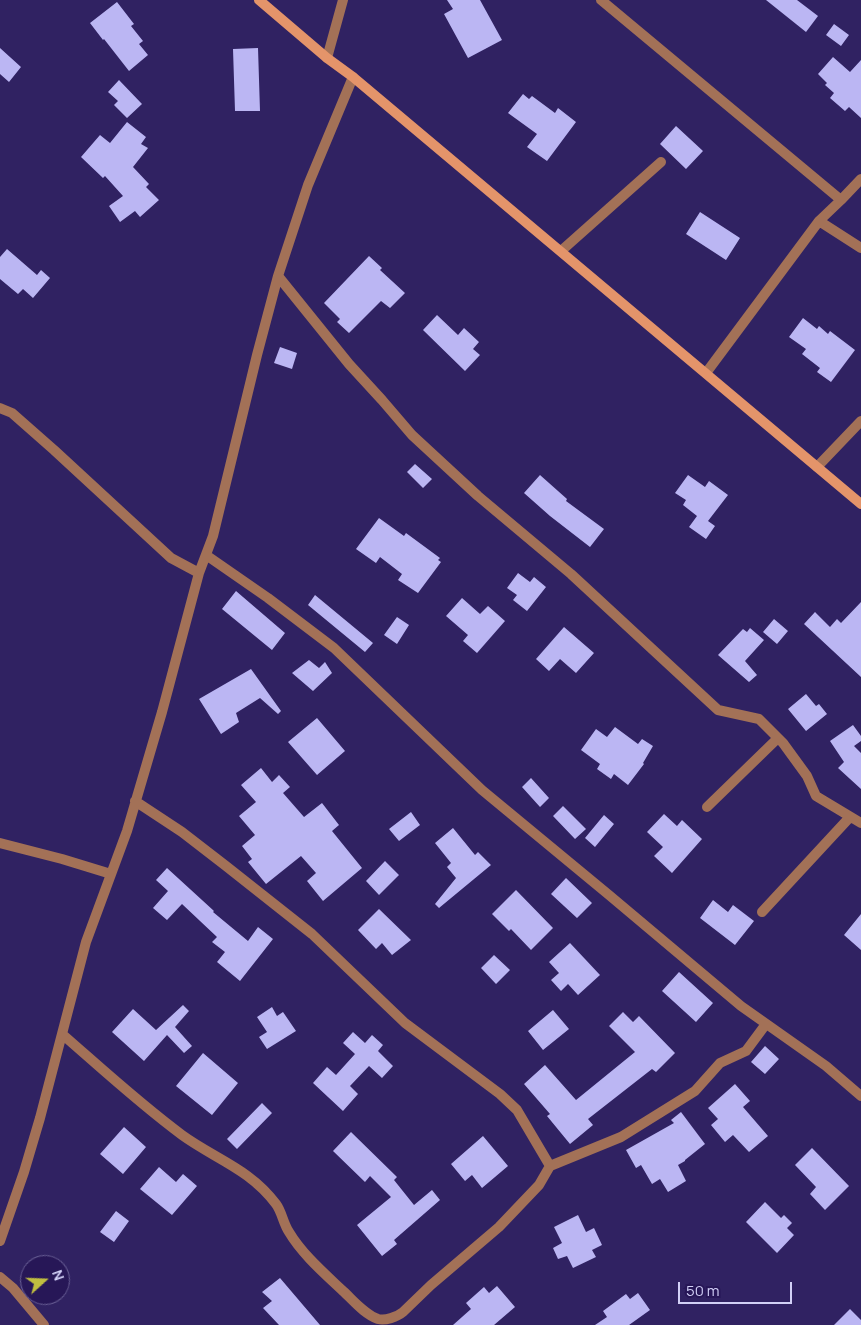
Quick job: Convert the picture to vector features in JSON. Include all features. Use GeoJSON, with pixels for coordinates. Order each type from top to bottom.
{"type":"FeatureCollection","features":[{"type":"Feature","properties":{"kind":"street"},"geometry":{"type":"LineString","coordinates":[[259,0],[861,504]]}},
{"type":"Feature","properties":{"kind":"street"},"geometry":{"type":"LineString","coordinates":[[327,58],[343,0]]}},
{"type":"Feature","properties":{"kind":"street"},"geometry":{"type":"LineString","coordinates":[[601,0],[841,200]]}},
{"type":"Feature","properties":{"kind":"street"},"geometry":{"type":"LineString","coordinates":[[0,1241],[40,1118],[86,942],[136,801],[199,573],[213,536],[256,355],[278,276],[308,185],[353,77]]}},
{"type":"Feature","properties":{"kind":"street"},"geometry":{"type":"LineString","coordinates":[[561,252],[662,162]]}},
{"type":"Feature","properties":{"kind":"street"},"geometry":{"type":"LineString","coordinates":[[706,373],[819,221],[861,179]]}},
{"type":"Feature","properties":{"kind":"street"},"geometry":{"type":"LineString","coordinates":[[819,221],[861,248]]}},
{"type":"Feature","properties":{"kind":"street"},"geometry":{"type":"LineString","coordinates":[[278,276],[349,364],[412,435],[478,496],[571,574],[718,710],[759,719],[778,738],[807,776],[816,796],[861,823]]}},
{"type":"Feature","properties":{"kind":"street"},"geometry":{"type":"LineString","coordinates":[[0,408],[12,413],[171,558],[199,573]]}},
{"type":"Feature","properties":{"kind":"street"},"geometry":{"type":"LineString","coordinates":[[817,467],[861,421]]}},
{"type":"Feature","properties":{"kind":"street"},"geometry":{"type":"LineString","coordinates":[[206,556],[268,598],[334,648],[482,790],[741,1006],[826,1066],[861,1096]]}},
{"type":"Feature","properties":{"kind":"street"},"geometry":{"type":"LineString","coordinates":[[707,807],[778,738]]}},
{"type":"Feature","properties":{"kind":"street"},"geometry":{"type":"LineString","coordinates":[[136,801],[182,832],[312,934],[405,1023],[500,1094],[517,1110],[550,1166]]}},
{"type":"Feature","properties":{"kind":"street"},"geometry":{"type":"LineString","coordinates":[[762,912],[850,817]]}},
{"type":"Feature","properties":{"kind":"street"},"geometry":{"type":"LineString","coordinates":[[0,843],[111,874]]}},
{"type":"Feature","properties":{"kind":"street"},"geometry":{"type":"LineString","coordinates":[[62,1034],[150,1111],[184,1137],[258,1183],[277,1206],[288,1232],[316,1266],[365,1312],[379,1320],[400,1315],[431,1285],[499,1226],[539,1185],[550,1166],[622,1137],[695,1091],[720,1063],[746,1051],[766,1024]]}},
{"type":"Feature","properties":{"kind":"street"},"geometry":{"type":"LineString","coordinates":[[0,1277],[13,1288],[44,1325]]}},
{"type":"Feature","properties":{"kind":"building"},"geometry":{"type":"Polygon","coordinates":[[[447,0],[480,0],[502,40],[468,58],[444,14],[453,9],[447,0]]]}},
{"type":"Feature","properties":{"kind":"building"},"geometry":{"type":"Polygon","coordinates":[[[766,0],[797,0],[818,16],[806,32],[766,0]]]}},
{"type":"Feature","properties":{"kind":"building"},"geometry":{"type":"Polygon","coordinates":[[[117,2],[134,24],[131,26],[143,41],[139,44],[148,55],[129,71],[90,23],[117,2]]]}},
{"type":"Feature","properties":{"kind":"building"},"geometry":{"type":"Polygon","coordinates":[[[834,24],[849,35],[841,46],[826,35],[834,24]]]}},
{"type":"Feature","properties":{"kind":"building"},"geometry":{"type":"Polygon","coordinates":[[[0,48],[21,67],[9,82],[0,74],[0,48]]]}},
{"type":"Feature","properties":{"kind":"building"},"geometry":{"type":"Polygon","coordinates":[[[258,48],[260,111],[235,111],[233,49],[258,48]]]}},
{"type":"Feature","properties":{"kind":"building"},"geometry":{"type":"Polygon","coordinates":[[[833,57],[850,72],[861,60],[861,118],[849,107],[845,111],[830,98],[834,93],[825,85],[827,83],[818,74],[833,57]]]}},
{"type":"Feature","properties":{"kind":"building"},"geometry":{"type":"Polygon","coordinates":[[[119,80],[142,104],[127,118],[114,105],[118,101],[108,92],[119,80]]]}},
{"type":"Feature","properties":{"kind":"building"},"geometry":{"type":"Polygon","coordinates":[[[523,94],[529,99],[532,96],[555,113],[558,108],[576,122],[547,161],[527,147],[537,134],[508,113],[523,94]]]}},
{"type":"Feature","properties":{"kind":"building"},"geometry":{"type":"Polygon","coordinates":[[[127,122],[146,137],[141,144],[148,148],[133,167],[149,184],[146,187],[159,200],[140,217],[135,211],[120,222],[109,206],[123,196],[105,176],[103,178],[81,157],[100,135],[110,143],[127,122]]]}},
{"type":"Feature","properties":{"kind":"building"},"geometry":{"type":"Polygon","coordinates":[[[676,126],[703,151],[686,169],[660,144],[676,126]]]}},
{"type":"Feature","properties":{"kind":"building"},"geometry":{"type":"Polygon","coordinates":[[[700,212],[740,238],[726,260],[686,234],[700,212]]]}},
{"type":"Feature","properties":{"kind":"building"},"geometry":{"type":"Polygon","coordinates":[[[7,249],[37,275],[41,270],[50,278],[33,298],[23,289],[18,294],[0,279],[0,257],[7,249]]]}},
{"type":"Feature","properties":{"kind":"building"},"geometry":{"type":"Polygon","coordinates":[[[369,256],[382,268],[380,270],[405,293],[390,308],[381,301],[349,333],[337,322],[340,319],[324,303],[369,256]]]}},
{"type":"Feature","properties":{"kind":"building"},"geometry":{"type":"Polygon","coordinates":[[[437,315],[458,335],[464,328],[479,342],[473,349],[480,355],[465,371],[423,330],[437,315]]]}},
{"type":"Feature","properties":{"kind":"building"},"geometry":{"type":"Polygon","coordinates":[[[803,318],[817,329],[819,326],[828,334],[830,331],[855,350],[831,382],[817,372],[820,368],[802,354],[806,349],[789,337],[803,318]]]}},
{"type":"Feature","properties":{"kind":"building"},"geometry":{"type":"Polygon","coordinates":[[[280,347],[297,353],[292,369],[274,363],[280,347]]]}},
{"type":"Feature","properties":{"kind":"building"},"geometry":{"type":"Polygon","coordinates":[[[415,464],[432,479],[423,488],[407,472],[415,464]]]}},
{"type":"Feature","properties":{"kind":"building"},"geometry":{"type":"Polygon","coordinates":[[[540,475],[567,499],[566,501],[604,529],[590,547],[524,493],[540,475]]]}},
{"type":"Feature","properties":{"kind":"building"},"geometry":{"type":"Polygon","coordinates":[[[688,475],[705,487],[709,481],[728,495],[708,521],[715,526],[706,539],[689,527],[697,516],[683,505],[686,500],[675,493],[688,475]]]}},
{"type":"Feature","properties":{"kind":"building"},"geometry":{"type":"Polygon","coordinates":[[[379,518],[404,536],[406,533],[440,558],[438,560],[441,562],[418,593],[398,580],[402,574],[380,557],[376,563],[356,549],[379,518]]]}},
{"type":"Feature","properties":{"kind":"building"},"geometry":{"type":"Polygon","coordinates":[[[518,573],[530,582],[534,577],[546,587],[527,611],[513,600],[517,595],[507,588],[518,573]]]}},
{"type":"Feature","properties":{"kind":"building"},"geometry":{"type":"Polygon","coordinates":[[[236,591],[285,633],[272,650],[222,609],[236,591]]]}},
{"type":"Feature","properties":{"kind":"building"},"geometry":{"type":"Polygon","coordinates":[[[315,595],[373,643],[365,652],[308,605],[315,595]]]}},
{"type":"Feature","properties":{"kind":"building"},"geometry":{"type":"Polygon","coordinates":[[[462,598],[480,614],[488,606],[505,621],[477,653],[463,641],[468,635],[446,616],[462,598]]]}},
{"type":"Feature","properties":{"kind":"building"},"geometry":{"type":"Polygon","coordinates":[[[861,602],[861,677],[804,624],[815,612],[830,627],[837,619],[841,623],[861,602]]]}},
{"type":"Feature","properties":{"kind":"building"},"geometry":{"type":"Polygon","coordinates":[[[397,617],[409,625],[397,644],[384,635],[397,617]]]}},
{"type":"Feature","properties":{"kind":"building"},"geometry":{"type":"Polygon","coordinates":[[[774,619],[788,631],[777,644],[763,632],[774,619]]]}},
{"type":"Feature","properties":{"kind":"building"},"geometry":{"type":"Polygon","coordinates":[[[564,627],[594,653],[576,673],[560,659],[549,671],[536,659],[564,627]]]}},
{"type":"Feature","properties":{"kind":"building"},"geometry":{"type":"Polygon","coordinates":[[[750,628],[764,640],[745,661],[757,675],[749,682],[718,655],[743,629],[747,632],[750,628]]]}},
{"type":"Feature","properties":{"kind":"building"},"geometry":{"type":"Polygon","coordinates":[[[309,660],[319,668],[325,662],[332,673],[313,691],[292,673],[309,660]]]}},
{"type":"Feature","properties":{"kind":"building"},"geometry":{"type":"Polygon","coordinates":[[[251,669],[281,711],[278,714],[260,698],[236,713],[239,722],[221,734],[199,699],[251,669]]]}},
{"type":"Feature","properties":{"kind":"building"},"geometry":{"type":"Polygon","coordinates":[[[806,694],[816,706],[819,704],[827,714],[806,731],[788,709],[806,694]]]}},
{"type":"Feature","properties":{"kind":"building"},"geometry":{"type":"Polygon","coordinates":[[[317,718],[345,751],[317,775],[288,742],[317,718]]]}},
{"type":"Feature","properties":{"kind":"building"},"geometry":{"type":"Polygon","coordinates":[[[853,725],[861,736],[861,741],[854,746],[861,753],[861,789],[838,768],[844,762],[830,741],[853,725]]]}},
{"type":"Feature","properties":{"kind":"building"},"geometry":{"type":"Polygon","coordinates":[[[615,727],[638,744],[642,739],[653,746],[644,764],[628,785],[614,774],[611,779],[597,769],[600,764],[581,750],[596,729],[607,737],[615,727]]]}},
{"type":"Feature","properties":{"kind":"building"},"geometry":{"type":"Polygon","coordinates":[[[261,768],[272,782],[279,775],[290,787],[283,793],[304,817],[322,803],[339,825],[332,831],[362,868],[323,901],[307,881],[316,873],[301,856],[266,884],[248,862],[252,859],[242,846],[255,835],[239,816],[256,802],[241,785],[261,768]]]}},
{"type":"Feature","properties":{"kind":"building"},"geometry":{"type":"Polygon","coordinates":[[[531,778],[549,798],[540,807],[522,787],[531,778]]]}},
{"type":"Feature","properties":{"kind":"building"},"geometry":{"type":"Polygon","coordinates":[[[563,806],[586,829],[575,839],[553,816],[563,806]]]}},
{"type":"Feature","properties":{"kind":"building"},"geometry":{"type":"Polygon","coordinates":[[[411,812],[420,825],[399,841],[389,829],[411,812]]]}},
{"type":"Feature","properties":{"kind":"building"},"geometry":{"type":"Polygon","coordinates":[[[664,814],[677,826],[682,820],[702,839],[672,873],[654,856],[663,847],[647,832],[664,814]]]}},
{"type":"Feature","properties":{"kind":"building"},"geometry":{"type":"Polygon","coordinates":[[[604,815],[614,824],[595,847],[585,838],[604,815]]]}},
{"type":"Feature","properties":{"kind":"building"},"geometry":{"type":"Polygon","coordinates":[[[453,828],[475,855],[478,852],[491,865],[439,908],[435,904],[456,878],[447,867],[451,863],[435,843],[453,828]]]}},
{"type":"Feature","properties":{"kind":"building"},"geometry":{"type":"Polygon","coordinates":[[[385,861],[399,875],[379,895],[366,881],[385,861]]]}},
{"type":"Feature","properties":{"kind":"building"},"geometry":{"type":"Polygon","coordinates":[[[167,868],[213,912],[248,941],[258,927],[273,939],[240,981],[217,962],[225,952],[212,942],[217,937],[182,904],[167,920],[153,908],[168,891],[156,880],[167,868]]]}},
{"type":"Feature","properties":{"kind":"building"},"geometry":{"type":"Polygon","coordinates":[[[566,878],[592,903],[577,918],[551,894],[566,878]]]}},
{"type":"Feature","properties":{"kind":"building"},"geometry":{"type":"Polygon","coordinates":[[[516,890],[553,928],[531,950],[511,929],[509,931],[492,914],[516,890]]]}},
{"type":"Feature","properties":{"kind":"building"},"geometry":{"type":"Polygon","coordinates":[[[713,900],[728,912],[733,905],[754,921],[735,945],[700,918],[713,900]]]}},
{"type":"Feature","properties":{"kind":"building"},"geometry":{"type":"Polygon","coordinates":[[[379,909],[411,940],[392,955],[382,943],[376,949],[358,930],[379,909]]]}},
{"type":"Feature","properties":{"kind":"building"},"geometry":{"type":"Polygon","coordinates":[[[861,914],[861,950],[844,935],[861,914]]]}},
{"type":"Feature","properties":{"kind":"building"},"geometry":{"type":"Polygon","coordinates":[[[570,943],[600,975],[578,995],[568,984],[561,991],[551,980],[559,973],[549,962],[570,943]]]}},
{"type":"Feature","properties":{"kind":"building"},"geometry":{"type":"Polygon","coordinates":[[[494,955],[510,970],[496,984],[481,968],[494,955]]]}},
{"type":"Feature","properties":{"kind":"building"},"geometry":{"type":"Polygon","coordinates":[[[679,972],[713,1003],[696,1022],[662,991],[679,972]]]}},
{"type":"Feature","properties":{"kind":"building"},"geometry":{"type":"Polygon","coordinates":[[[183,1005],[189,1011],[175,1027],[192,1046],[184,1053],[167,1035],[144,1061],[112,1032],[133,1009],[156,1030],[183,1005]]]}},
{"type":"Feature","properties":{"kind":"building"},"geometry":{"type":"Polygon","coordinates":[[[272,1007],[277,1016],[283,1012],[296,1031],[267,1049],[259,1037],[267,1032],[257,1017],[272,1007]]]}},
{"type":"Feature","properties":{"kind":"building"},"geometry":{"type":"Polygon","coordinates":[[[553,1010],[569,1029],[543,1050],[528,1031],[553,1010]]]}},
{"type":"Feature","properties":{"kind":"building"},"geometry":{"type":"Polygon","coordinates":[[[623,1012],[633,1022],[639,1016],[675,1053],[656,1072],[652,1069],[588,1119],[593,1125],[570,1144],[547,1116],[550,1114],[524,1084],[545,1065],[576,1100],[635,1052],[609,1026],[623,1012]]]}},
{"type":"Feature","properties":{"kind":"building"},"geometry":{"type":"Polygon","coordinates":[[[353,1032],[365,1043],[372,1035],[383,1045],[378,1051],[393,1066],[382,1078],[369,1066],[350,1086],[358,1094],[343,1111],[313,1083],[327,1067],[336,1075],[355,1054],[343,1043],[353,1032]]]}},
{"type":"Feature","properties":{"kind":"building"},"geometry":{"type":"Polygon","coordinates":[[[765,1046],[779,1059],[765,1074],[751,1062],[765,1046]]]}},
{"type":"Feature","properties":{"kind":"building"},"geometry":{"type":"Polygon","coordinates":[[[203,1053],[238,1083],[212,1115],[176,1086],[203,1053]]]}},
{"type":"Feature","properties":{"kind":"building"},"geometry":{"type":"Polygon","coordinates":[[[735,1084],[750,1101],[743,1107],[768,1136],[749,1152],[733,1135],[725,1142],[711,1125],[718,1119],[708,1108],[735,1084]]]}},
{"type":"Feature","properties":{"kind":"building"},"geometry":{"type":"Polygon","coordinates":[[[262,1103],[272,1113],[237,1149],[227,1139],[262,1103]]]}},
{"type":"Feature","properties":{"kind":"building"},"geometry":{"type":"Polygon","coordinates":[[[681,1112],[705,1144],[678,1165],[686,1181],[668,1192],[660,1179],[652,1184],[641,1165],[636,1168],[626,1150],[674,1123],[671,1120],[681,1112]]]}},
{"type":"Feature","properties":{"kind":"building"},"geometry":{"type":"Polygon","coordinates":[[[124,1127],[146,1147],[123,1174],[100,1154],[124,1127]]]}},
{"type":"Feature","properties":{"kind":"building"},"geometry":{"type":"Polygon","coordinates":[[[351,1132],[397,1177],[394,1180],[414,1205],[432,1190],[440,1200],[394,1240],[397,1244],[382,1256],[357,1225],[391,1197],[370,1176],[365,1182],[333,1151],[351,1132]]]}},
{"type":"Feature","properties":{"kind":"building"},"geometry":{"type":"Polygon","coordinates":[[[483,1136],[508,1166],[482,1188],[472,1175],[465,1181],[451,1164],[483,1136]]]}},
{"type":"Feature","properties":{"kind":"building"},"geometry":{"type":"Polygon","coordinates":[[[812,1148],[849,1186],[825,1210],[810,1194],[816,1187],[795,1165],[812,1148]]]}},
{"type":"Feature","properties":{"kind":"building"},"geometry":{"type":"Polygon","coordinates":[[[159,1167],[176,1182],[183,1174],[197,1186],[172,1215],[140,1189],[159,1167]]]}},
{"type":"Feature","properties":{"kind":"building"},"geometry":{"type":"Polygon","coordinates":[[[765,1202],[781,1218],[784,1215],[792,1223],[787,1228],[794,1235],[777,1253],[746,1222],[765,1202]]]}},
{"type":"Feature","properties":{"kind":"building"},"geometry":{"type":"Polygon","coordinates":[[[116,1211],[129,1221],[114,1242],[100,1232],[116,1211]]]}},
{"type":"Feature","properties":{"kind":"building"},"geometry":{"type":"Polygon","coordinates":[[[578,1215],[586,1232],[594,1228],[602,1245],[592,1250],[596,1257],[573,1268],[567,1256],[558,1259],[553,1248],[562,1243],[554,1227],[578,1215]]]}},
{"type":"Feature","properties":{"kind":"building"},"geometry":{"type":"Polygon","coordinates":[[[280,1278],[320,1325],[279,1325],[263,1308],[272,1301],[262,1292],[280,1278]]]}},
{"type":"Feature","properties":{"kind":"building"},"geometry":{"type":"Polygon","coordinates":[[[497,1286],[515,1307],[494,1325],[453,1325],[471,1309],[466,1303],[484,1287],[489,1293],[497,1286]]]}},
{"type":"Feature","properties":{"kind":"building"},"geometry":{"type":"Polygon","coordinates":[[[638,1293],[650,1310],[629,1325],[595,1325],[607,1317],[603,1311],[626,1294],[630,1299],[638,1293]]]}},
{"type":"Feature","properties":{"kind":"building"},"geometry":{"type":"Polygon","coordinates":[[[850,1309],[861,1320],[861,1325],[834,1325],[850,1309]]]}}]}
